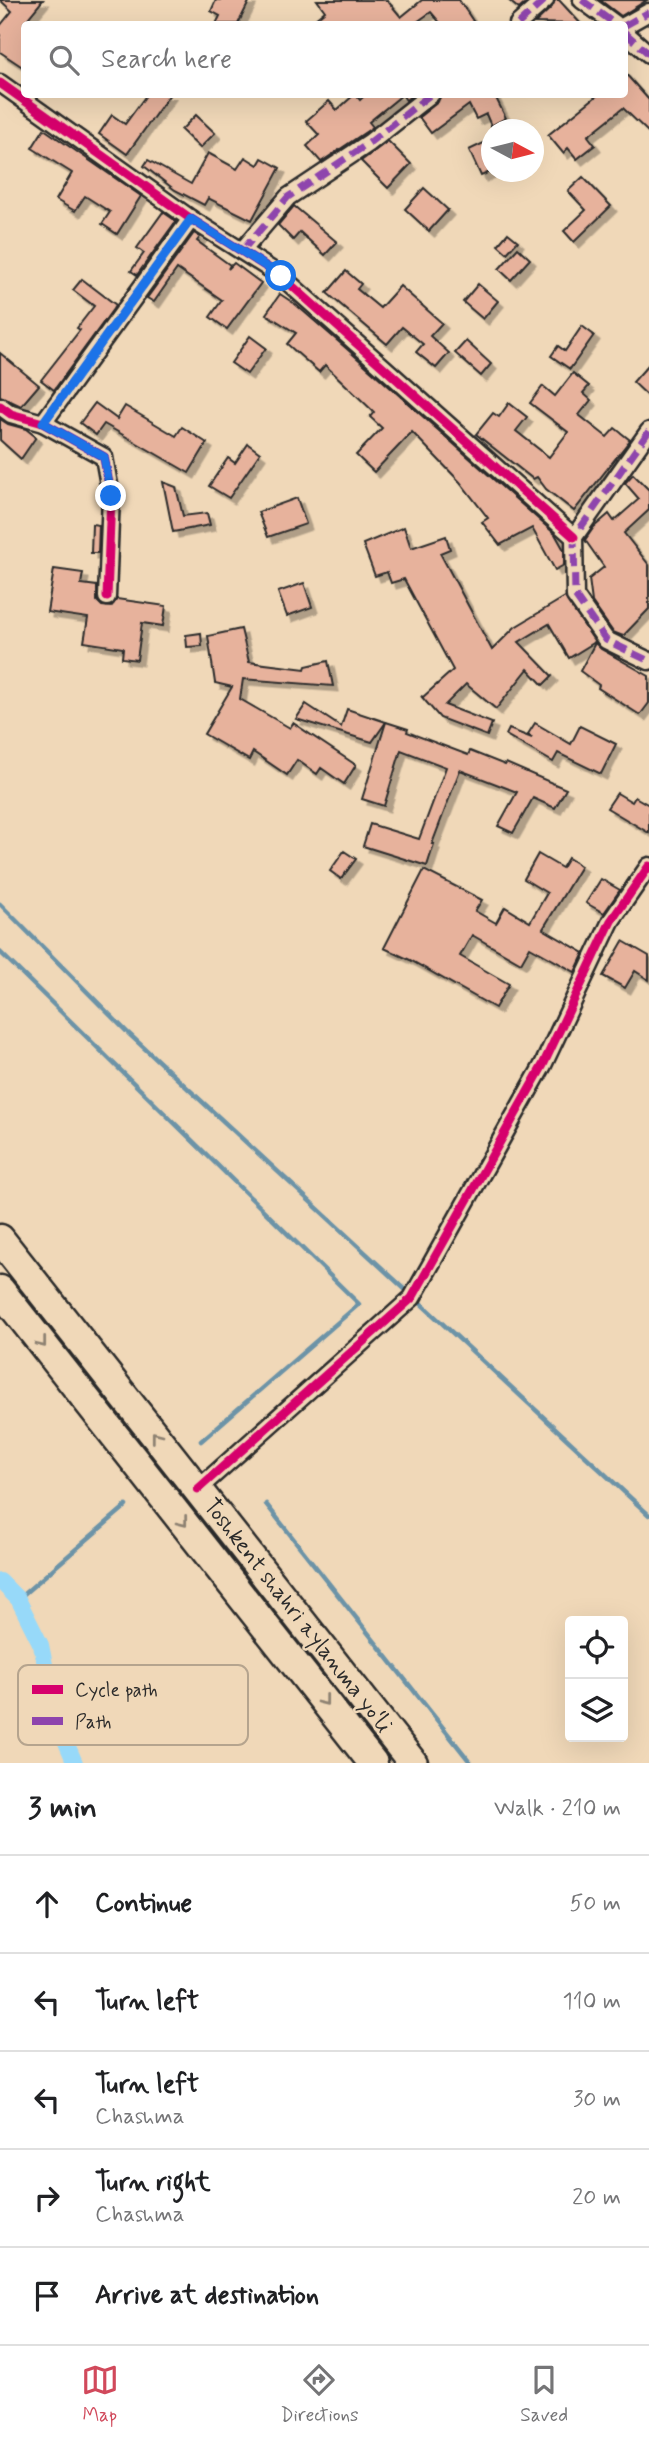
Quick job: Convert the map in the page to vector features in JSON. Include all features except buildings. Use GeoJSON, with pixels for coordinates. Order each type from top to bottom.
{"type":"FeatureCollection","features":[{"type":"Feature","properties":{"kind":"highway","name":"Toshkent shahri aylanma yoʻli"},"geometry":{"type":"LineString","coordinates":[[0,1238],[413,1763]]}},
{"type":"Feature","properties":{"kind":"highway","name":"Toshkent shahri aylanma yoʻli"},"geometry":{"type":"LineString","coordinates":[[0,1290],[373,1763]]}},
{"type":"Feature","properties":{"kind":"street"},"geometry":{"type":"LineString","coordinates":[[521,21],[545,0]]}},
{"type":"Feature","properties":{"kind":"street"},"geometry":{"type":"LineString","coordinates":[[582,0],[611,21]]}},
{"type":"Feature","properties":{"kind":"street"},"geometry":{"type":"LineString","coordinates":[[628,24],[649,12]]}},
{"type":"Feature","properties":{"kind":"street"},"geometry":{"type":"LineString","coordinates":[[628,35],[649,54]]}},
{"type":"Feature","properties":{"kind":"street"},"geometry":{"type":"LineString","coordinates":[[0,83],[21,98]]}},
{"type":"Feature","properties":{"kind":"street"},"geometry":{"type":"LineString","coordinates":[[21,98],[191,219],[281,276],[574,537]]}},
{"type":"Feature","properties":{"kind":"street"},"geometry":{"type":"LineString","coordinates":[[242,251],[288,197],[369,143],[426,98]]}},
{"type":"Feature","properties":{"kind":"street"},"geometry":{"type":"LineString","coordinates":[[43,423],[191,219]]}},
{"type":"Feature","properties":{"kind":"street"},"geometry":{"type":"LineString","coordinates":[[0,406],[11,414],[43,423],[104,457],[111,496],[107,597]]}},
{"type":"Feature","properties":{"kind":"street"},"geometry":{"type":"LineString","coordinates":[[649,431],[574,537],[575,596],[606,640],[649,661]]}},
{"type":"Feature","properties":{"kind":"street"},"geometry":{"type":"LineString","coordinates":[[198,1489],[414,1294],[543,1065],[611,920],[649,866]]}},
{"type":"Feature","properties":{"kind":"waterway"},"geometry":{"type":"LineString","coordinates":[[0,904],[128,1033],[409,1293]]}},
{"type":"Feature","properties":{"kind":"waterway"},"geometry":{"type":"LineString","coordinates":[[0,952],[359,1304],[201,1441]]}},
{"type":"Feature","properties":{"kind":"waterway"},"geometry":{"type":"LineString","coordinates":[[416,1299],[649,1515]]}},
{"type":"Feature","properties":{"kind":"waterway"},"geometry":{"type":"LineString","coordinates":[[266,1504],[471,1763]]}},
{"type":"Feature","properties":{"kind":"waterway"},"geometry":{"type":"LineString","coordinates":[[18,1599],[126,1506]]}},
{"type":"Feature","properties":{"kind":"waterway"},"geometry":{"type":"LineString","coordinates":[[0,1581],[18,1599],[41,1645],[45,1665]]}},
{"type":"Feature","properties":{"kind":"waterway"},"geometry":{"type":"LineString","coordinates":[[67,1745],[75,1763]]}},
{"type":"Feature","properties":{"kind":"marked path"},"geometry":{"type":"LineString","coordinates":[[521,21],[545,0]]}},
{"type":"Feature","properties":{"kind":"marked path"},"geometry":{"type":"LineString","coordinates":[[582,0],[611,21]]}},
{"type":"Feature","properties":{"kind":"marked path"},"geometry":{"type":"LineString","coordinates":[[628,24],[649,12]]}},
{"type":"Feature","properties":{"kind":"marked path"},"geometry":{"type":"LineString","coordinates":[[628,36],[649,54]]}},
{"type":"Feature","properties":{"kind":"marked path"},"geometry":{"type":"LineString","coordinates":[[242,251],[288,197],[369,143],[426,98]]}},
{"type":"Feature","properties":{"kind":"marked path"},"geometry":{"type":"LineString","coordinates":[[43,423],[191,219]]}},
{"type":"Feature","properties":{"kind":"marked path"},"geometry":{"type":"LineString","coordinates":[[649,431],[574,537],[575,596],[606,640],[649,661]]}},
{"type":"Feature","properties":{"kind":"cycle path"},"geometry":{"type":"LineString","coordinates":[[0,83],[21,98]]}},
{"type":"Feature","properties":{"kind":"cycle path"},"geometry":{"type":"LineString","coordinates":[[21,98],[191,219],[281,276],[574,537]]}},
{"type":"Feature","properties":{"kind":"cycle path"},"geometry":{"type":"LineString","coordinates":[[0,406],[11,414],[43,423],[104,457],[111,496],[107,597]]}},
{"type":"Feature","properties":{"kind":"cycle path"},"geometry":{"type":"LineString","coordinates":[[198,1489],[412,1298],[543,1065],[611,921],[649,866]]}},
{"type":"Feature","properties":{"kind":"route"},"geometry":{"type":"LineString","coordinates":[[111,496],[104,457],[43,423],[191,219],[281,276]]}}]}
